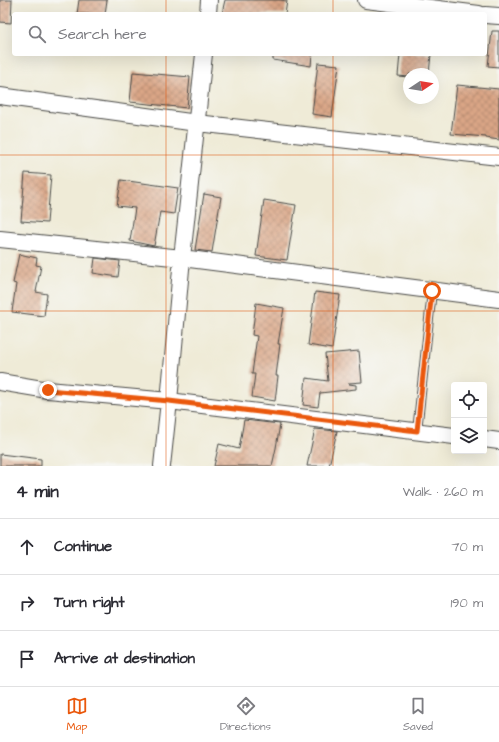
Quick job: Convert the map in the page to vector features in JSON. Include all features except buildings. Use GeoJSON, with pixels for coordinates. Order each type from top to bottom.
{"type":"FeatureCollection","features":[{"type":"Feature","properties":{"kind":"street"},"geometry":{"type":"LineString","coordinates":[[208,12],[209,0]]}},
{"type":"Feature","properties":{"kind":"street"},"geometry":{"type":"LineString","coordinates":[[366,0],[463,12]]}},
{"type":"Feature","properties":{"kind":"street"},"geometry":{"type":"LineString","coordinates":[[487,15],[499,16]]}},
{"type":"Feature","properties":{"kind":"street"},"geometry":{"type":"LineString","coordinates":[[162,466],[204,56]]}},
{"type":"Feature","properties":{"kind":"street"},"geometry":{"type":"LineString","coordinates":[[0,96],[197,123],[499,157]]}},
{"type":"Feature","properties":{"kind":"street"},"geometry":{"type":"LineString","coordinates":[[0,239],[182,258],[499,299]]}},
{"type":"Feature","properties":{"kind":"street"},"geometry":{"type":"LineString","coordinates":[[0,382],[48,390],[169,401],[451,436]]}},
{"type":"Feature","properties":{"kind":"street"},"geometry":{"type":"LineString","coordinates":[[487,439],[499,441]]}},
{"type":"Feature","properties":{"kind":"lane"},"geometry":{"type":"LineString","coordinates":[[417,431],[432,291]]}},
{"type":"Feature","properties":{"kind":"route"},"geometry":{"type":"LineString","coordinates":[[48,390],[169,401],[417,431],[432,291]]}}]}
